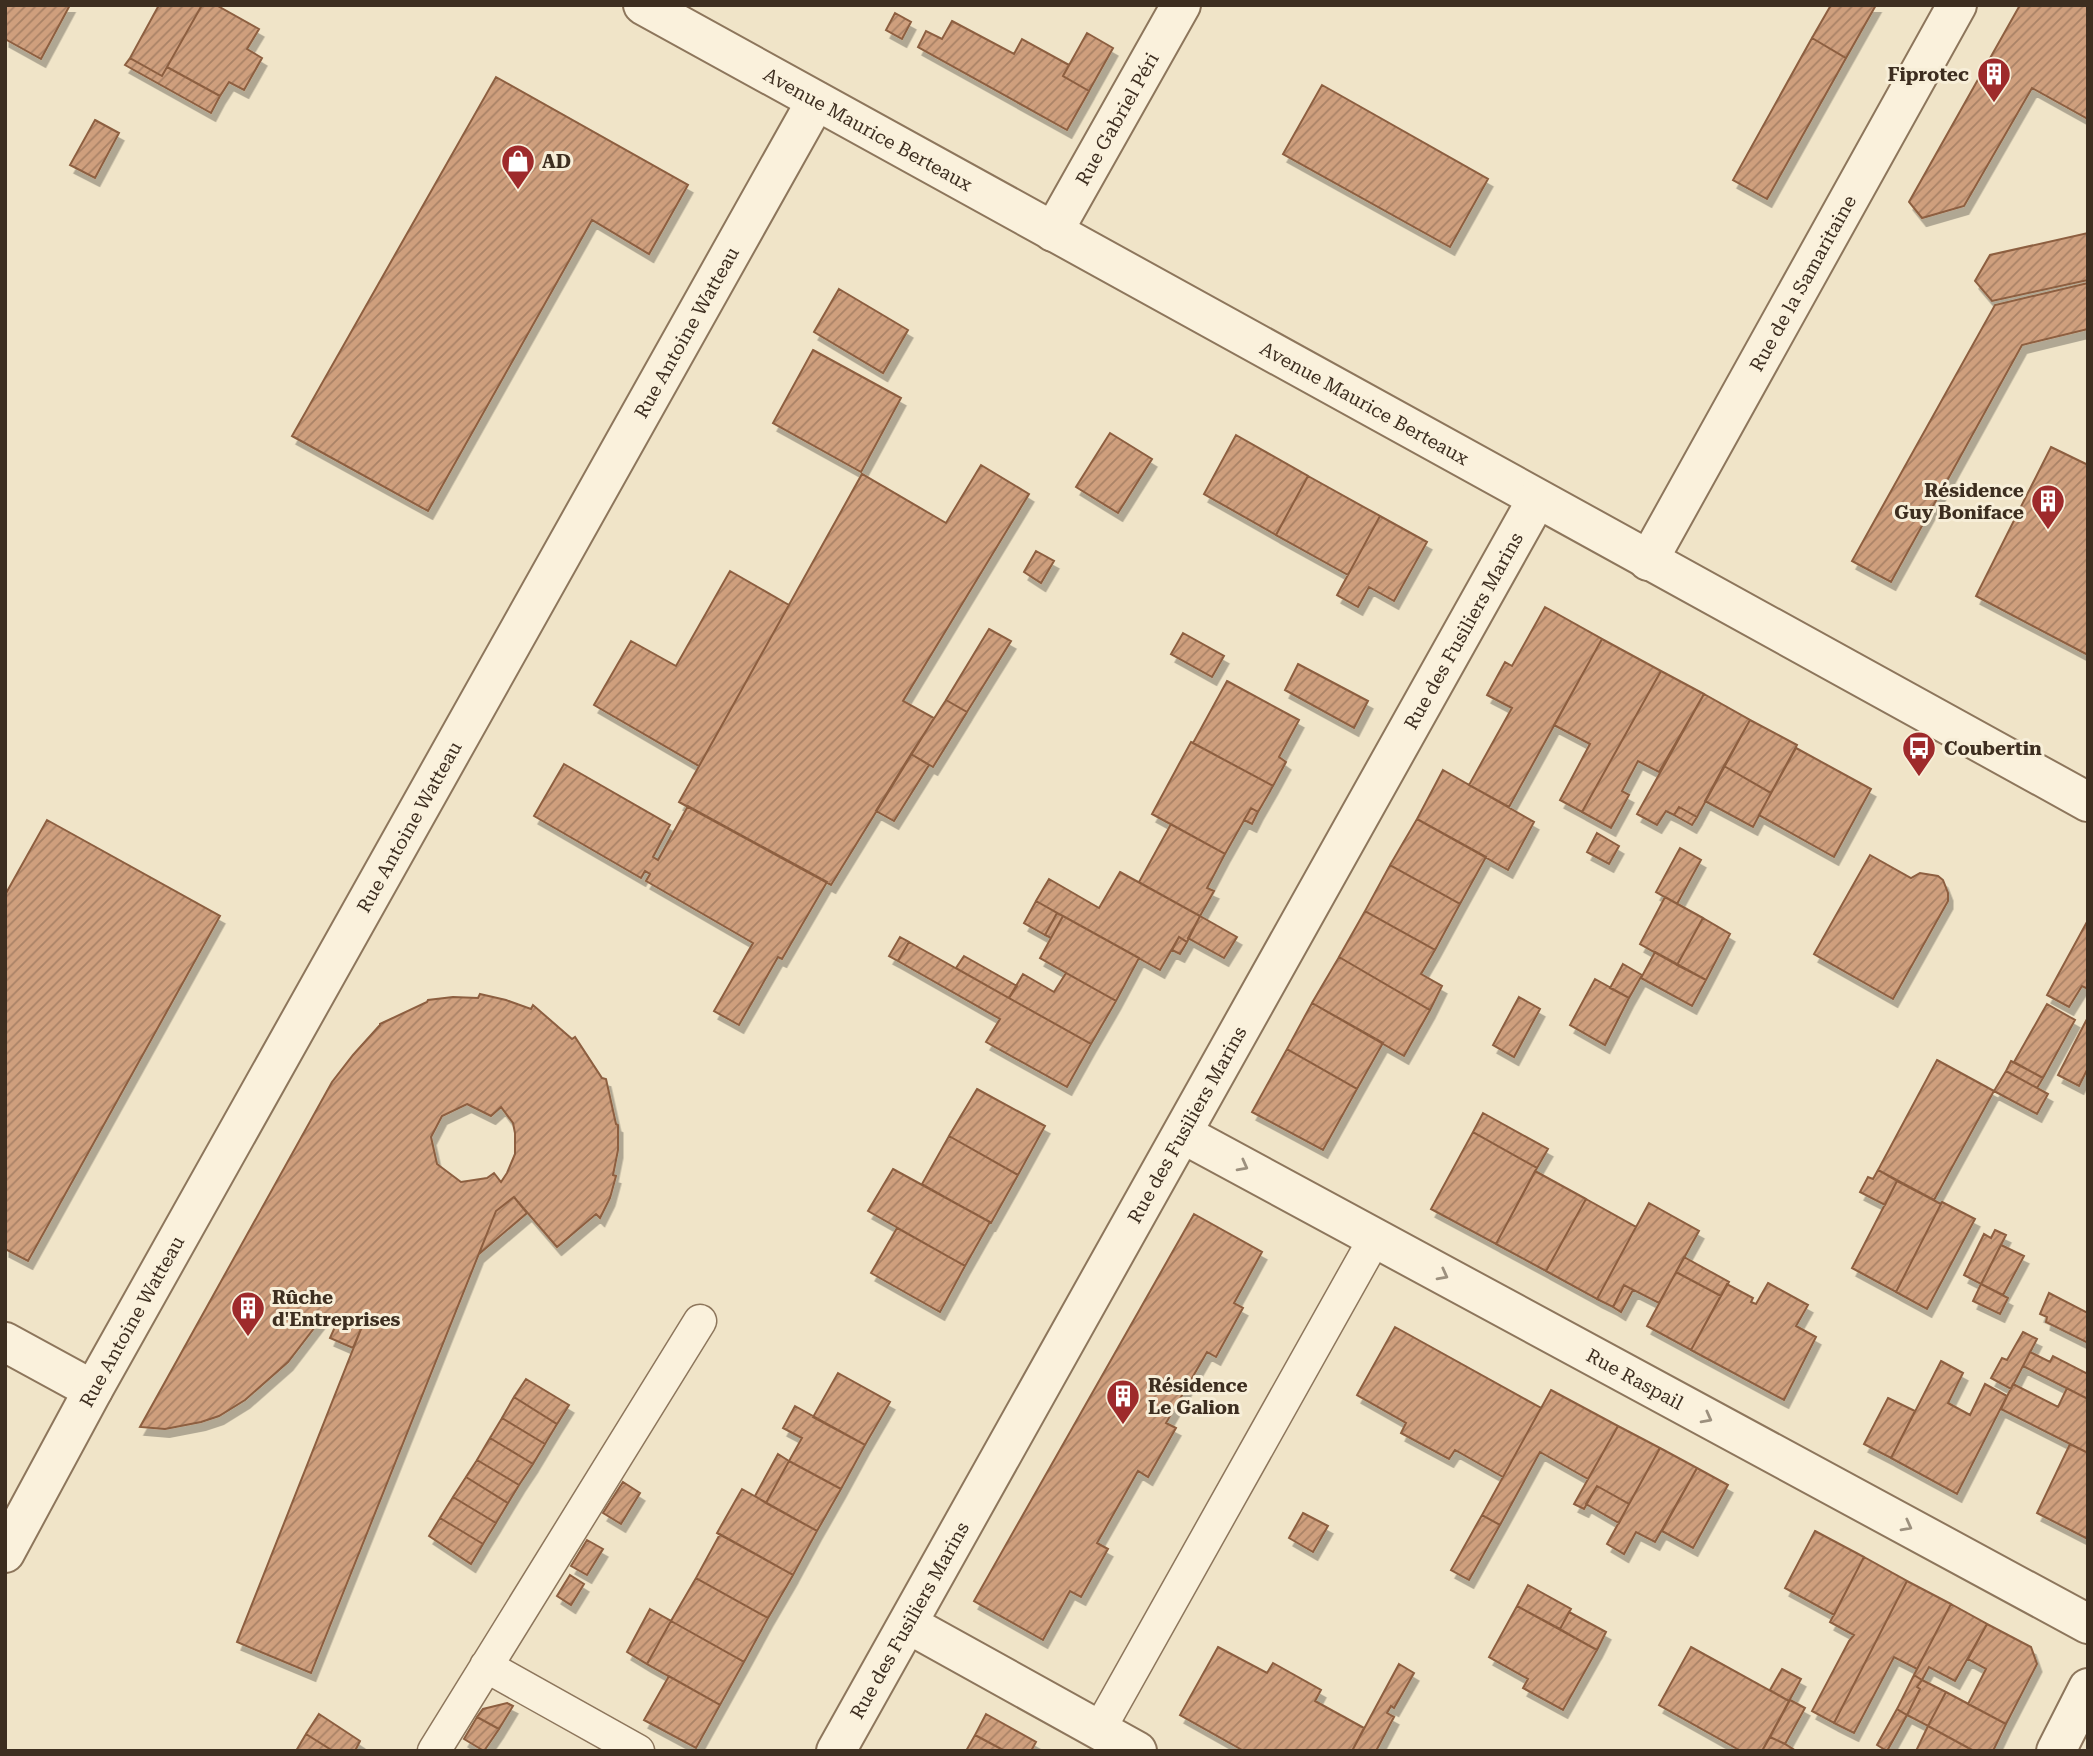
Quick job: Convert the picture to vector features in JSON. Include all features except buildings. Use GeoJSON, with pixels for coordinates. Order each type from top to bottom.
{"type":"FeatureCollection","features":[{"type":"Feature","properties":{"kind":"street","name":"Avenue Maurice Berteaux"},"geometry":{"type":"LineString","coordinates":[[643,5],[2088,802]]}},
{"type":"Feature","properties":{"kind":"street","name":"Rue Gabriel Péri"},"geometry":{"type":"LineString","coordinates":[[1053,232],[1181,5]]}},
{"type":"Feature","properties":{"kind":"street","name":"Rue de la Samaritaine"},"geometry":{"type":"LineString","coordinates":[[1648,561],[1957,5]]}},
{"type":"Feature","properties":{"kind":"street","name":"Rue Antoine Watteau"},"geometry":{"type":"LineString","coordinates":[[5,1553],[93,1390],[817,101]]}},
{"type":"Feature","properties":{"kind":"street","name":"Rue des Fusiliers Marins"},"geometry":{"type":"LineString","coordinates":[[836,1751],[1537,499]]}},
{"type":"Feature","properties":{"kind":"street","name":"Rue Raspail"},"geometry":{"type":"LineString","coordinates":[[1183,1134],[2088,1624]]}},
{"type":"Feature","properties":{"kind":"street"},"geometry":{"type":"LineString","coordinates":[[5,1342],[93,1390]]}},
{"type":"Feature","properties":{"kind":"street"},"geometry":{"type":"LineString","coordinates":[[908,1624],[1137,1751]]}},
{"type":"Feature","properties":{"kind":"street"},"geometry":{"type":"LineString","coordinates":[[2056,1751],[2088,1688]]}},
{"type":"Feature","properties":{"kind":"lane"},"geometry":{"type":"LineString","coordinates":[[1099,1730],[1375,1238]]}},
{"type":"Feature","properties":{"kind":"lane"},"geometry":{"type":"LineString","coordinates":[[434,1751],[700,1321]]}},
{"type":"Feature","properties":{"kind":"lane"},"geometry":{"type":"LineString","coordinates":[[486,1666],[638,1751]]}},
{"type":"Feature","properties":{"kind":"place","name":"Fiprotec"},"geometry":{"type":"Point","coordinates":[1994,104]}},
{"type":"Feature","properties":{"kind":"place","name":"AD"},"geometry":{"type":"Point","coordinates":[518,191]}},
{"type":"Feature","properties":{"kind":"place","name":"Résidence Guy Boniface"},"geometry":{"type":"Point","coordinates":[2048,531]}},
{"type":"Feature","properties":{"kind":"place","name":"Coubertin"},"geometry":{"type":"Point","coordinates":[1919,778]}},
{"type":"Feature","properties":{"kind":"place","name":"Rûche d'Entreprises"},"geometry":{"type":"Point","coordinates":[248,1338]}},
{"type":"Feature","properties":{"kind":"place","name":"Résidence Le Galion"},"geometry":{"type":"Point","coordinates":[1123,1426]}}]}
